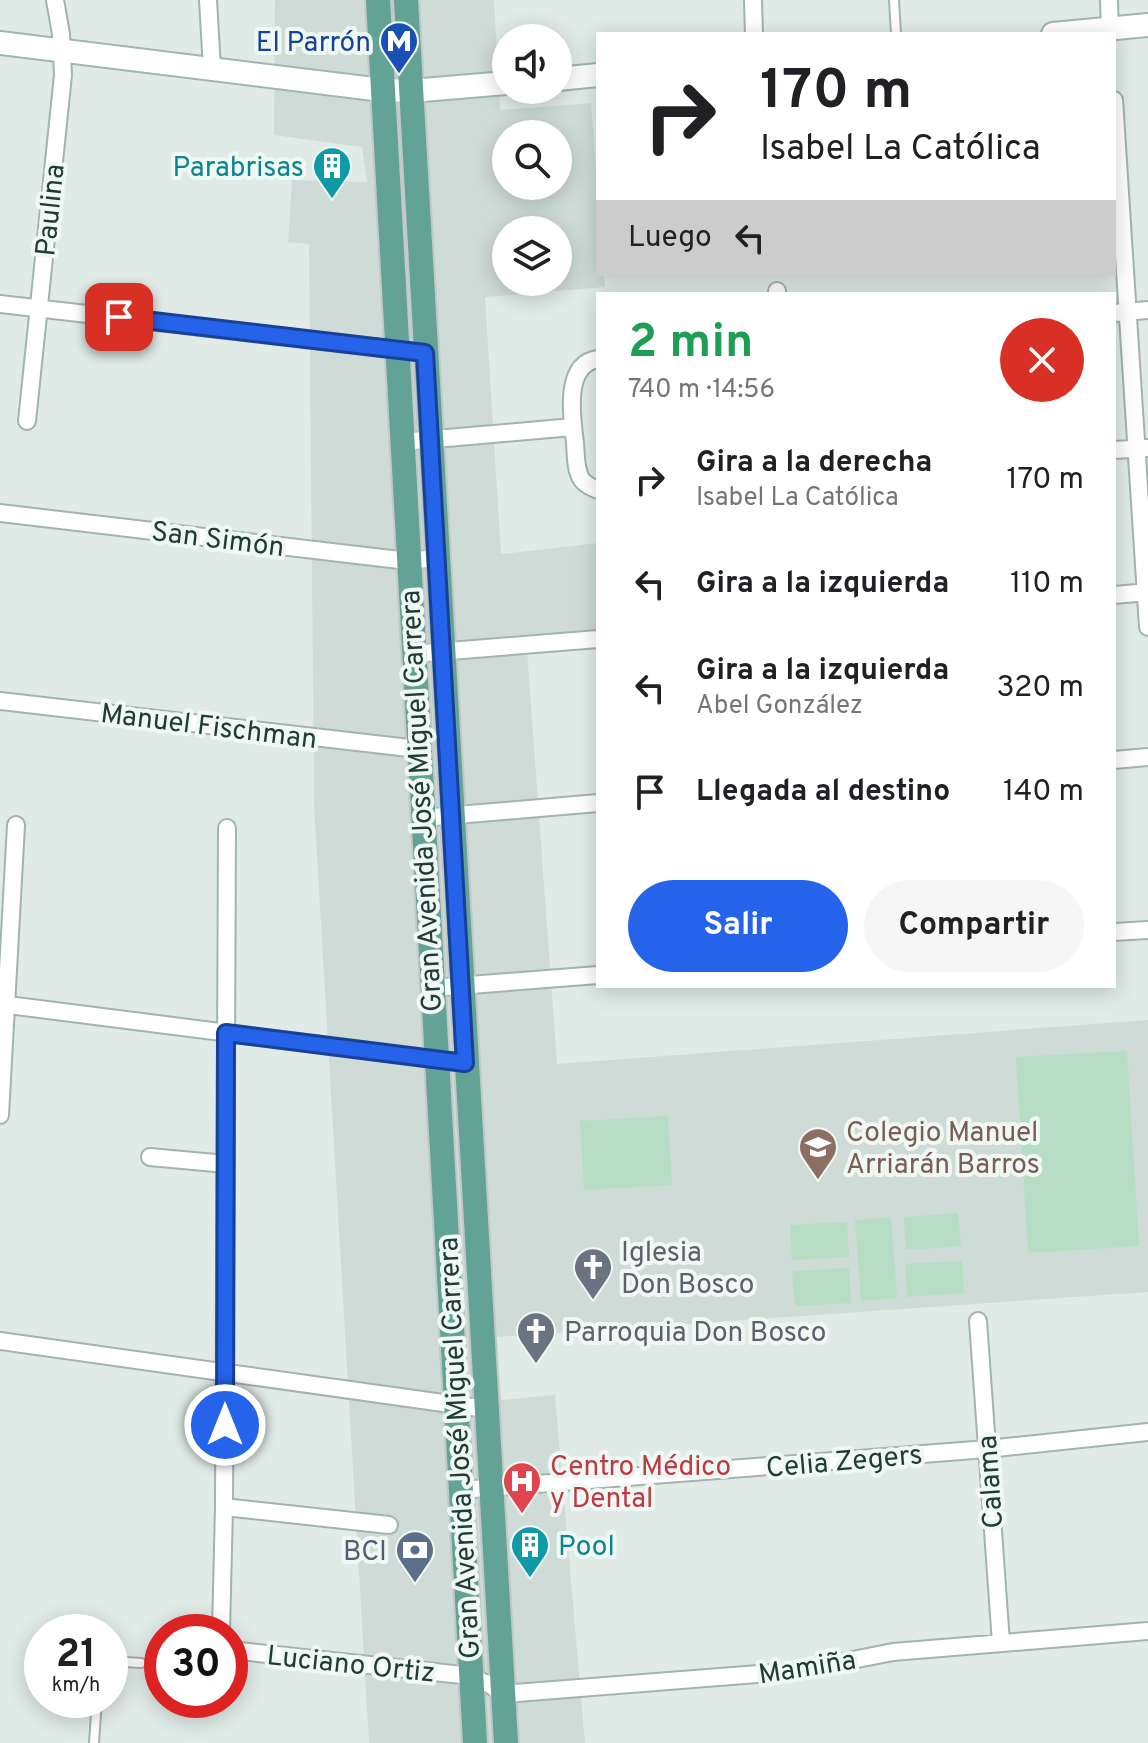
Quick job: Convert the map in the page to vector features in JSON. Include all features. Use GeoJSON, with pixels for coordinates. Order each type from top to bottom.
{"type":"FeatureCollection","features":[{"type":"Feature","properties":{"kind":"main road","name":"Gran Avenida José Miguel Carrera"},"geometry":{"type":"LineString","coordinates":[[378,0],[475,1743]]}},
{"type":"Feature","properties":{"kind":"main road","name":"Gran Avenida José Miguel Carrera"},"geometry":{"type":"LineString","coordinates":[[406,0],[506,1743]]}},
{"type":"Feature","properties":{"kind":"main road"},"geometry":{"type":"LineString","coordinates":[[1110,32],[1148,25]]}},
{"type":"Feature","properties":{"kind":"main road"},"geometry":{"type":"LineString","coordinates":[[0,43],[382,90],[411,91],[492,84]]}},
{"type":"Feature","properties":{"kind":"main road"},"geometry":{"type":"LineString","coordinates":[[572,78],[596,75]]}},
{"type":"Feature","properties":{"kind":"street","name":"Paulina"},"geometry":{"type":"LineString","coordinates":[[27,421],[63,75],[63,51],[55,0]]}},
{"type":"Feature","properties":{"kind":"street"},"geometry":{"type":"LineString","coordinates":[[208,0],[212,69]]}},
{"type":"Feature","properties":{"kind":"street"},"geometry":{"type":"LineString","coordinates":[[753,0],[754,32]]}},
{"type":"Feature","properties":{"kind":"street"},"geometry":{"type":"LineString","coordinates":[[1109,0],[1110,32]]}},
{"type":"Feature","properties":{"kind":"street"},"geometry":{"type":"LineString","coordinates":[[1116,171],[1120,313],[1142,448],[1148,627]]}},
{"type":"Feature","properties":{"kind":"street"},"geometry":{"type":"LineString","coordinates":[[0,304],[425,353]]}},
{"type":"Feature","properties":{"kind":"street"},"geometry":{"type":"LineString","coordinates":[[1120,313],[1148,310]]}},
{"type":"Feature","properties":{"kind":"street"},"geometry":{"type":"LineString","coordinates":[[596,360],[587,362],[575,382],[572,396],[579,473],[582,480],[596,489]]}},
{"type":"Feature","properties":{"kind":"street"},"geometry":{"type":"LineString","coordinates":[[401,442],[573,427]]}},
{"type":"Feature","properties":{"kind":"street"},"geometry":{"type":"LineString","coordinates":[[1116,450],[1142,448]]}},
{"type":"Feature","properties":{"kind":"street","name":"San Simón"},"geometry":{"type":"LineString","coordinates":[[0,513],[408,561],[437,558]]}},
{"type":"Feature","properties":{"kind":"street"},"geometry":{"type":"LineString","coordinates":[[1116,595],[1147,592]]}},
{"type":"Feature","properties":{"kind":"street"},"geometry":{"type":"LineString","coordinates":[[413,654],[596,639]]}},
{"type":"Feature","properties":{"kind":"street","name":"Manuel Fischman"},"geometry":{"type":"LineString","coordinates":[[0,701],[418,749]]}},
{"type":"Feature","properties":{"kind":"street"},"geometry":{"type":"LineString","coordinates":[[1116,760],[1148,757]]}},
{"type":"Feature","properties":{"kind":"street"},"geometry":{"type":"LineString","coordinates":[[422,818],[596,803]]}},
{"type":"Feature","properties":{"kind":"street"},"geometry":{"type":"LineString","coordinates":[[0,1115],[3,1004],[16,825]]}},
{"type":"Feature","properties":{"kind":"street"},"geometry":{"type":"LineString","coordinates":[[221,1614],[227,828]]}},
{"type":"Feature","properties":{"kind":"street"},"geometry":{"type":"LineString","coordinates":[[1116,932],[1148,930]]}},
{"type":"Feature","properties":{"kind":"street"},"geometry":{"type":"LineString","coordinates":[[432,988],[596,975]]}},
{"type":"Feature","properties":{"kind":"street"},"geometry":{"type":"LineString","coordinates":[[3,1004],[465,1063]]}},
{"type":"Feature","properties":{"kind":"street"},"geometry":{"type":"LineString","coordinates":[[150,1157],[226,1164]]}},
{"type":"Feature","properties":{"kind":"street","name":"Calama"},"geometry":{"type":"LineString","coordinates":[[978,1321],[1001,1643]]}},
{"type":"Feature","properties":{"kind":"street"},"geometry":{"type":"LineString","coordinates":[[0,1341],[486,1409]]}},
{"type":"Feature","properties":{"kind":"street","name":"Celia Zegers"},"geometry":{"type":"LineString","coordinates":[[461,1490],[987,1449],[1148,1432]]}},
{"type":"Feature","properties":{"kind":"street"},"geometry":{"type":"LineString","coordinates":[[224,1507],[389,1525]]}},
{"type":"Feature","properties":{"kind":"street","name":"Mamiña"},"geometry":{"type":"LineString","coordinates":[[503,1694],[797,1671],[893,1652],[1148,1631]]}},
{"type":"Feature","properties":{"kind":"street","name":"Luciano Ortiz"},"geometry":{"type":"LineString","coordinates":[[248,1652],[442,1672],[471,1678]]}},
{"type":"Feature","properties":{"kind":"street"},"geometry":{"type":"LineString","coordinates":[[471,1678],[503,1694]]}},
{"type":"Feature","properties":{"kind":"lane"},"geometry":{"type":"LineString","coordinates":[[894,0],[896,32]]}},
{"type":"Feature","properties":{"kind":"lane"},"geometry":{"type":"LineString","coordinates":[[128,1662],[141,1663]]}},
{"type":"Feature","properties":{"kind":"lane"},"geometry":{"type":"LineString","coordinates":[[94,1743],[96,1718]]}},
{"type":"Feature","properties":{"kind":"shaded area"},"geometry":{"type":"Polygon","coordinates":[[[275,0],[494,0],[492,104],[500,104],[500,110],[591,103],[596,170],[596,276],[604,276],[605,287],[572,290],[572,216],[492,216],[492,296],[497,296],[485,297],[501,554],[596,543],[596,629],[526,636],[557,1064],[1148,1020],[1148,1292],[497,1337],[501,1400],[555,1395],[585,1743],[369,1743],[314,804],[309,244],[288,242],[292,180],[367,182],[362,147],[274,135],[275,0]]]}},
{"type":"Feature","properties":{"kind":"green space"},"geometry":{"type":"Polygon","coordinates":[[[1127,1051],[1139,1246],[1028,1253],[1016,1057],[1127,1051]]]}},
{"type":"Feature","properties":{"kind":"green space"},"geometry":{"type":"Polygon","coordinates":[[[668,1116],[672,1185],[584,1190],[580,1121],[668,1116]]]}},
{"type":"Feature","properties":{"kind":"green space"},"geometry":{"type":"Polygon","coordinates":[[[958,1213],[961,1246],[906,1250],[904,1217],[958,1213]]]}},
{"type":"Feature","properties":{"kind":"green space"},"geometry":{"type":"Polygon","coordinates":[[[891,1217],[897,1298],[861,1301],[855,1220],[891,1217]]]}},
{"type":"Feature","properties":{"kind":"green space"},"geometry":{"type":"Polygon","coordinates":[[[847,1222],[849,1257],[792,1260],[790,1225],[847,1222]]]}},
{"type":"Feature","properties":{"kind":"green space"},"geometry":{"type":"Polygon","coordinates":[[[962,1261],[964,1293],[907,1297],[905,1264],[962,1261]]]}},
{"type":"Feature","properties":{"kind":"green space"},"geometry":{"type":"Polygon","coordinates":[[[849,1268],[851,1303],[795,1306],[792,1271],[849,1268]]]}},
{"type":"Feature","properties":{"kind":"place","name":"El Parrón"},"geometry":{"type":"Point","coordinates":[399,75]}},
{"type":"Feature","properties":{"kind":"place","name":"Parabrisas"},"geometry":{"type":"Point","coordinates":[332,200]}},
{"type":"Feature","properties":{"kind":"place","name":"Colegio Manuel Arriarán Barros"},"geometry":{"type":"Point","coordinates":[818,1181]}},
{"type":"Feature","properties":{"kind":"place","name":"Iglesia Don Bosco"},"geometry":{"type":"Point","coordinates":[593,1301]}},
{"type":"Feature","properties":{"kind":"place","name":"Parroquia Don Bosco"},"geometry":{"type":"Point","coordinates":[536,1365]}},
{"type":"Feature","properties":{"kind":"place","name":"Centro Médico y Dental"},"geometry":{"type":"Point","coordinates":[522,1515]}},
{"type":"Feature","properties":{"kind":"place","name":"Pool"},"geometry":{"type":"Point","coordinates":[530,1579]}},
{"type":"Feature","properties":{"kind":"place","name":"BCI"},"geometry":{"type":"Point","coordinates":[415,1584]}},
{"type":"Feature","properties":{"kind":"route"},"geometry":{"type":"LineString","coordinates":[[119,317],[425,353],[465,1063],[226,1033],[225,1425]]}}]}
